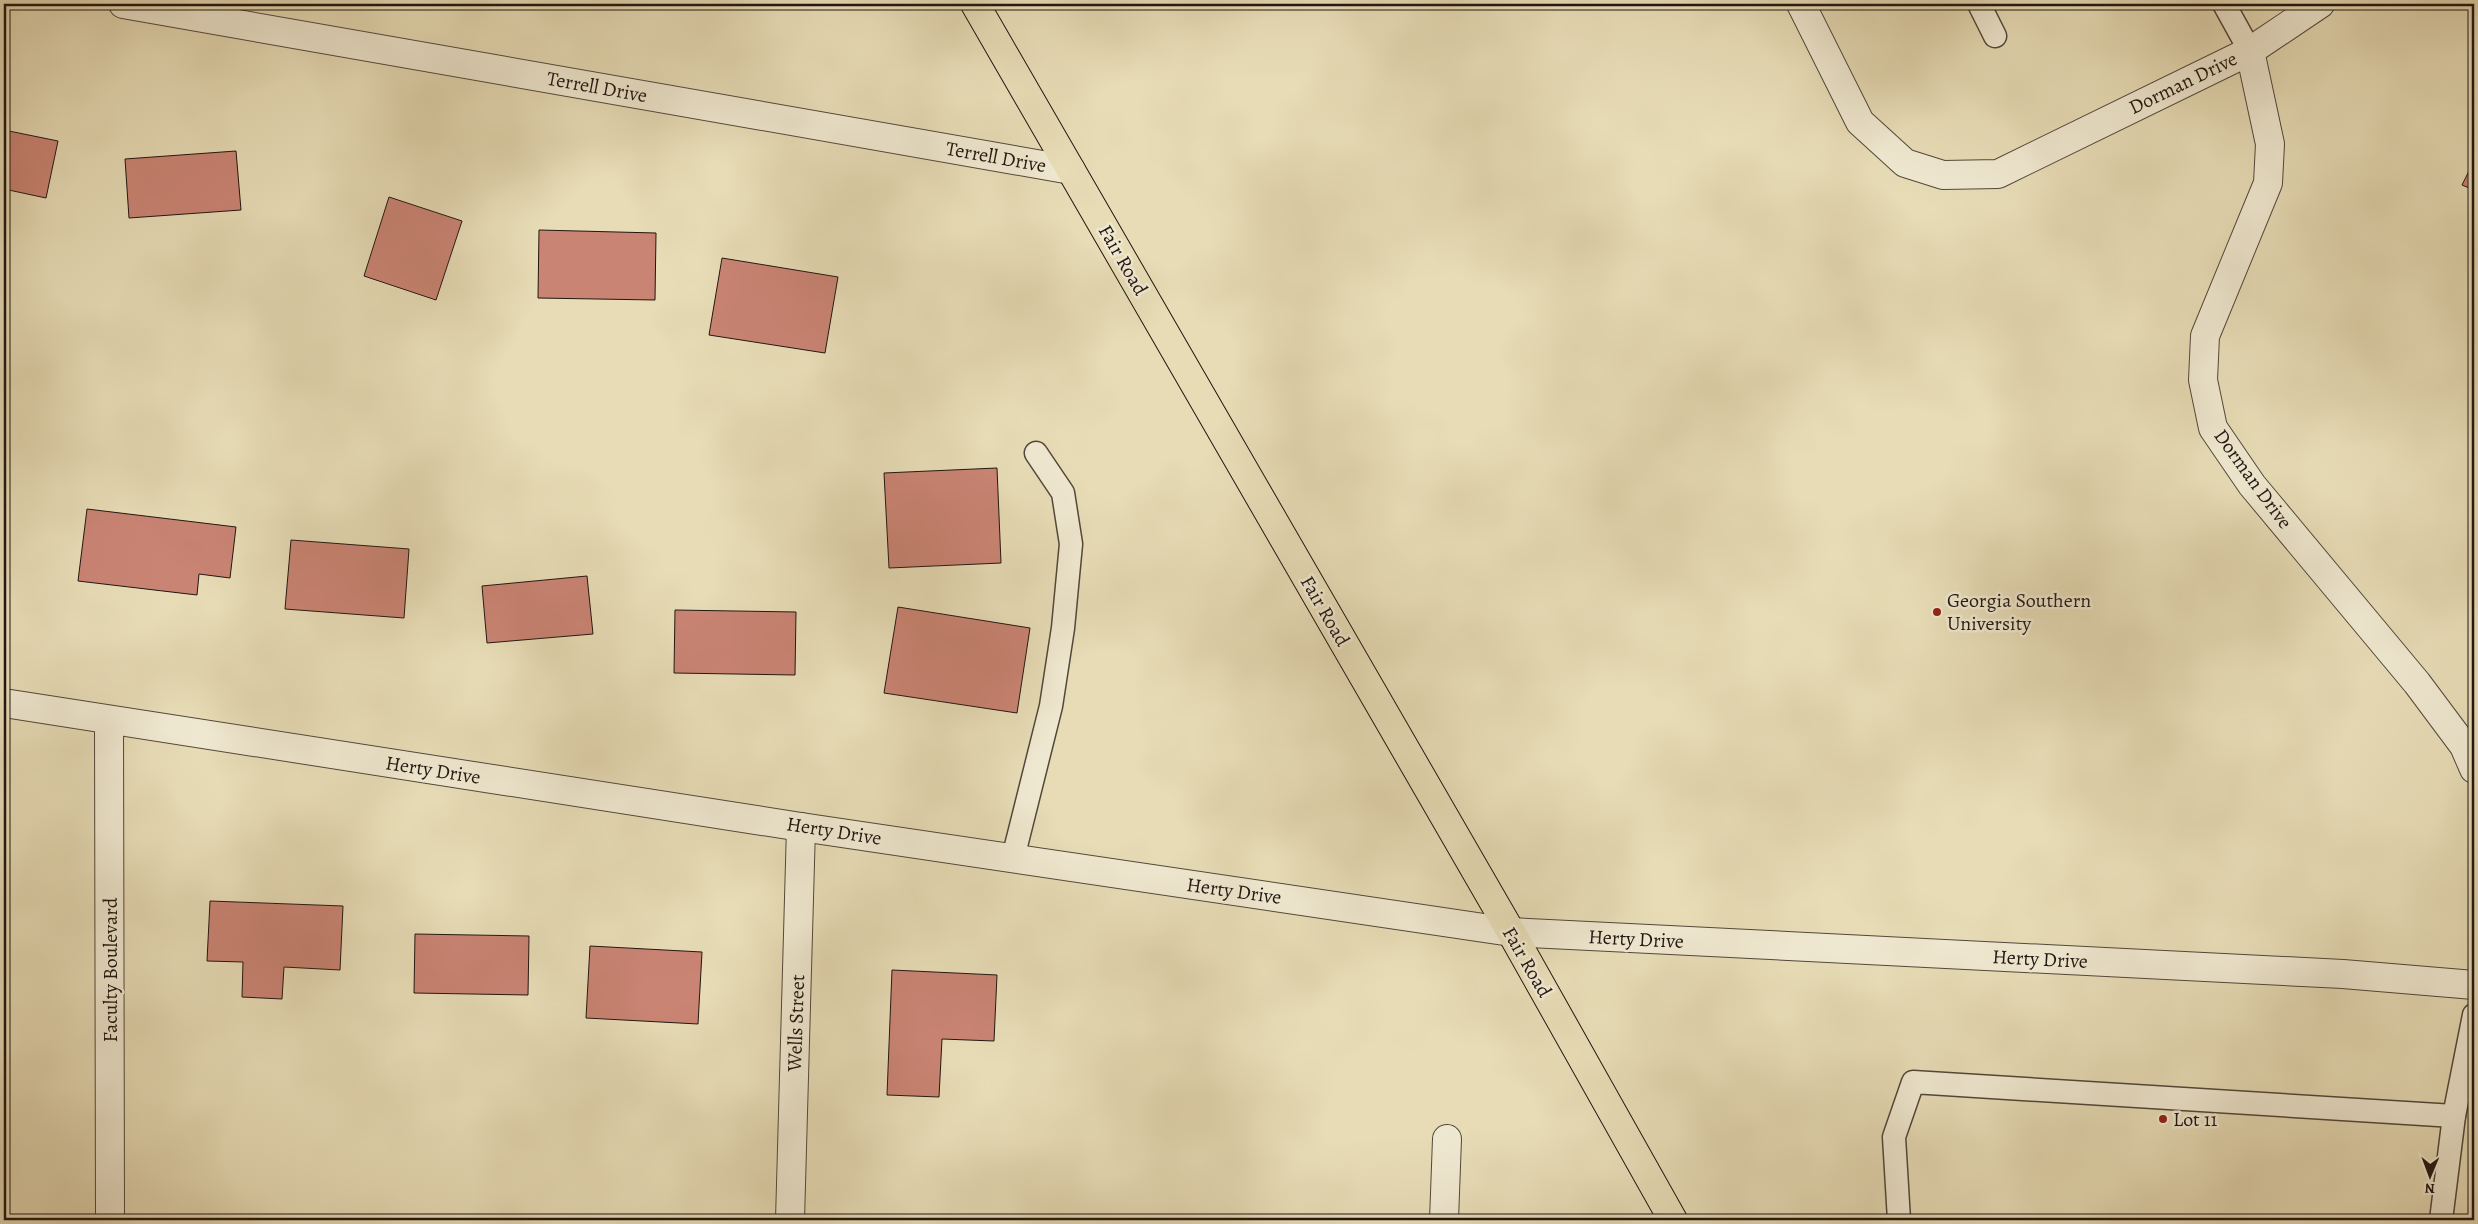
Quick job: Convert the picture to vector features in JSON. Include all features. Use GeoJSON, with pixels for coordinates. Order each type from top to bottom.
{"type":"FeatureCollection","features":[{"type":"Feature","properties":{"kind":"main road","name":"Fair Road"},"geometry":{"type":"LineString","coordinates":[[975,4],[1511,932],[1673,1220]]}},
{"type":"Feature","properties":{"kind":"street","name":"Terrell Drive"},"geometry":{"type":"LineString","coordinates":[[123,4],[1071,170]]}},
{"type":"Feature","properties":{"kind":"street","name":"Dorman Drive"},"geometry":{"type":"LineString","coordinates":[[1801,4],[1860,122],[1905,163],[1944,175],[1998,174],[2250,51],[2320,4]]}},
{"type":"Feature","properties":{"kind":"street","name":"Dorman Drive"},"geometry":{"type":"LineString","coordinates":[[2250,51],[2270,144],[2268,183],[2206,336],[2204,380],[2213,428],[2252,485],[2417,683],[2464,746],[2474,769]]}},
{"type":"Feature","properties":{"kind":"street","name":"Herty Drive"},"geometry":{"type":"LineString","coordinates":[[4,703],[802,827],[1511,932],[2343,974],[2474,985]]}},
{"type":"Feature","properties":{"kind":"street","name":"Faculty Boulevard"},"geometry":{"type":"LineString","coordinates":[[110,720],[110,1220]]}},
{"type":"Feature","properties":{"kind":"street","name":"Wells Street"},"geometry":{"type":"LineString","coordinates":[[790,1220],[802,827]]}},
{"type":"Feature","properties":{"kind":"street"},"geometry":{"type":"LineString","coordinates":[[1444,1220],[1447,1139]]}},
{"type":"Feature","properties":{"kind":"lane"},"geometry":{"type":"LineString","coordinates":[[1979,4],[1995,36]]}},
{"type":"Feature","properties":{"kind":"lane"},"geometry":{"type":"LineString","coordinates":[[2224,4],[2250,51]]}},
{"type":"Feature","properties":{"kind":"lane"},"geometry":{"type":"LineString","coordinates":[[1013,858],[1051,706],[1063,628],[1071,544],[1063,493],[1036,453]]}},
{"type":"Feature","properties":{"kind":"lane"},"geometry":{"type":"LineString","coordinates":[[2441,1220],[2454,1116],[2474,1015]]}},
{"type":"Feature","properties":{"kind":"lane"},"geometry":{"type":"LineString","coordinates":[[1899,1220],[1894,1137],[1914,1082],[2454,1116]]}},
{"type":"Feature","properties":{"kind":"building"},"geometry":{"type":"Polygon","coordinates":[[[4,130],[58,141],[46,198],[4,189],[4,130]]]}},
{"type":"Feature","properties":{"kind":"building"},"geometry":{"type":"Polygon","coordinates":[[[236,151],[241,210],[129,218],[125,159],[236,151]]]}},
{"type":"Feature","properties":{"kind":"building"},"geometry":{"type":"Polygon","coordinates":[[[2474,161],[2474,190],[2462,185],[2474,161]]]}},
{"type":"Feature","properties":{"kind":"building"},"geometry":{"type":"Polygon","coordinates":[[[389,197],[462,221],[436,300],[364,276],[389,197]]]}},
{"type":"Feature","properties":{"kind":"building"},"geometry":{"type":"Polygon","coordinates":[[[539,230],[656,233],[655,300],[538,298],[539,230]]]}},
{"type":"Feature","properties":{"kind":"building"},"geometry":{"type":"Polygon","coordinates":[[[722,258],[838,277],[825,353],[709,335],[722,258]]]}},
{"type":"Feature","properties":{"kind":"building"},"geometry":{"type":"Polygon","coordinates":[[[997,468],[1001,563],[889,568],[884,473],[997,468]]]}},
{"type":"Feature","properties":{"kind":"building"},"geometry":{"type":"Polygon","coordinates":[[[87,509],[236,527],[230,578],[199,574],[197,595],[78,581],[87,509]]]}},
{"type":"Feature","properties":{"kind":"building"},"geometry":{"type":"Polygon","coordinates":[[[291,540],[409,549],[404,618],[285,609],[291,540]]]}},
{"type":"Feature","properties":{"kind":"building"},"geometry":{"type":"Polygon","coordinates":[[[587,576],[593,634],[487,643],[482,586],[587,576]]]}},
{"type":"Feature","properties":{"kind":"building"},"geometry":{"type":"Polygon","coordinates":[[[898,607],[1030,628],[1017,713],[884,693],[898,607]]]}},
{"type":"Feature","properties":{"kind":"building"},"geometry":{"type":"Polygon","coordinates":[[[675,610],[796,612],[795,675],[674,673],[675,610]]]}},
{"type":"Feature","properties":{"kind":"building"},"geometry":{"type":"Polygon","coordinates":[[[210,901],[343,906],[340,970],[284,967],[282,999],[242,997],[243,962],[207,961],[210,901]]]}},
{"type":"Feature","properties":{"kind":"building"},"geometry":{"type":"Polygon","coordinates":[[[415,934],[529,936],[528,995],[414,993],[415,934]]]}},
{"type":"Feature","properties":{"kind":"building"},"geometry":{"type":"Polygon","coordinates":[[[590,946],[702,952],[698,1024],[586,1018],[590,946]]]}},
{"type":"Feature","properties":{"kind":"building"},"geometry":{"type":"Polygon","coordinates":[[[892,970],[997,975],[994,1041],[942,1039],[939,1097],[887,1095],[892,970]]]}},
{"type":"Feature","properties":{"kind":"place","name":"Georgia Southern University"},"geometry":{"type":"Point","coordinates":[1937,612]}},
{"type":"Feature","properties":{"kind":"place","name":"Lot 11"},"geometry":{"type":"Point","coordinates":[2163,1119]}}]}
